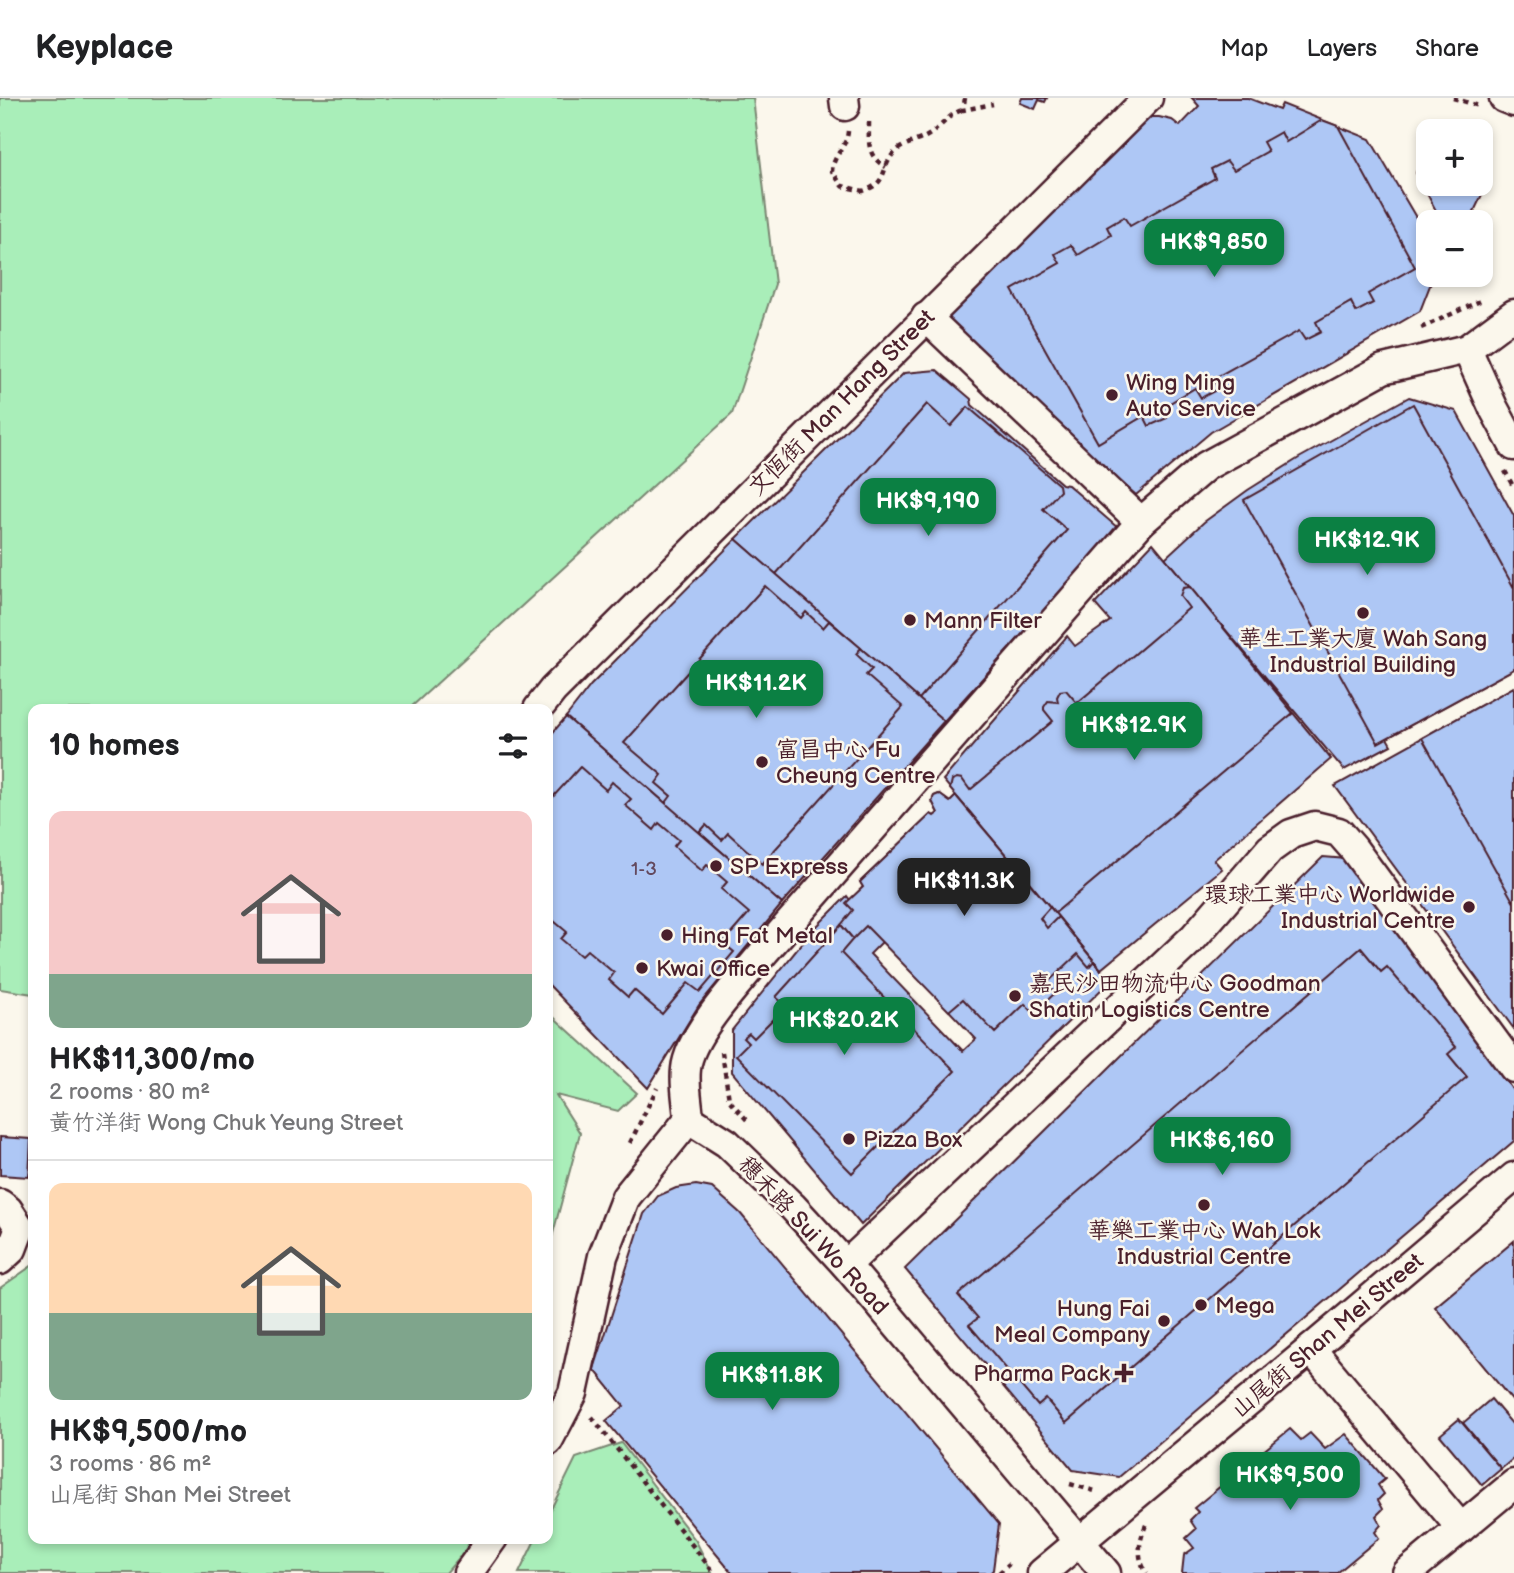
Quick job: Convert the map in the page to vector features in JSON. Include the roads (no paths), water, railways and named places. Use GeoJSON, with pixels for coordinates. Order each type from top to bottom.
{"type":"FeatureCollection","features":[{"type":"Feature","properties":{"kind":"street","name":"文恆街 Man Hang Street"},"geometry":{"type":"LineString","coordinates":[[542,704],[926,317],[1148,98]]}},
{"type":"Feature","properties":{"kind":"street"},"geometry":{"type":"LineString","coordinates":[[1504,98],[1514,102]]}},
{"type":"Feature","properties":{"kind":"street"},"geometry":{"type":"LineString","coordinates":[[553,1431],[573,1393],[603,1256],[626,1197],[689,1119],[686,1068],[693,1046],[709,1021],[765,951],[1141,522],[1206,466],[1383,369],[1468,349],[1514,314]]}},
{"type":"Feature","properties":{"kind":"street"},"geometry":{"type":"LineString","coordinates":[[926,317],[1141,522]]}},
{"type":"Feature","properties":{"kind":"street"},"geometry":{"type":"LineString","coordinates":[[1468,349],[1493,407],[1508,456]]}},
{"type":"Feature","properties":{"kind":"street"},"geometry":{"type":"LineString","coordinates":[[846,1265],[1194,937],[1270,849],[1291,834],[1315,826],[1339,832],[1353,848],[1514,1068]]}},
{"type":"Feature","properties":{"kind":"street","name":"穗禾路 Sui Wo Road"},"geometry":{"type":"LineString","coordinates":[[689,1119],[727,1143],[749,1162],[846,1265],[1106,1573]]}},
{"type":"Feature","properties":{"kind":"street","name":"山尾街 Shan Mei Street"},"geometry":{"type":"LineString","coordinates":[[1042,1573],[1514,1177]]}},
{"type":"Feature","properties":{"kind":"street"},"geometry":{"type":"LineString","coordinates":[[0,1204],[8,1210],[20,1228],[12,1249],[0,1259]]}},
{"type":"Feature","properties":{"kind":"street"},"geometry":{"type":"LineString","coordinates":[[1311,1349],[1461,1528]]}},
{"type":"Feature","properties":{"kind":"street"},"geometry":{"type":"LineString","coordinates":[[1407,1573],[1514,1485]]}},
{"type":"Feature","properties":{"kind":"street"},"geometry":{"type":"LineString","coordinates":[[468,1573],[490,1544]]}},
{"type":"Feature","properties":{"kind":"place","name":"Wing Ming Auto Service"},"geometry":{"type":"Point","coordinates":[1112,395]}},
{"type":"Feature","properties":{"kind":"place","name":"華生工業大廈 Wah Sang Industrial Building"},"geometry":{"type":"Point","coordinates":[1363,613]}},
{"type":"Feature","properties":{"kind":"place","name":"Mann Filter"},"geometry":{"type":"Point","coordinates":[910,620]}},
{"type":"Feature","properties":{"kind":"place","name":"富昌中心 Fu Cheung Centre"},"geometry":{"type":"Point","coordinates":[762,762]}},
{"type":"Feature","properties":{"kind":"place","name":"SP Express"},"geometry":{"type":"Point","coordinates":[716,866]}},
{"type":"Feature","properties":{"kind":"place","name":"環球工業中心 Worldwide Industrial Centre"},"geometry":{"type":"Point","coordinates":[1469,907]}},
{"type":"Feature","properties":{"kind":"place","name":"Hing Fat Metal"},"geometry":{"type":"Point","coordinates":[667,935]}},
{"type":"Feature","properties":{"kind":"place","name":"Kwai Office"},"geometry":{"type":"Point","coordinates":[642,968]}},
{"type":"Feature","properties":{"kind":"place","name":"嘉民沙田物流中心 Goodman Shatin Logistics Centre"},"geometry":{"type":"Point","coordinates":[1015,996]}},
{"type":"Feature","properties":{"kind":"place","name":"Pizza Box"},"geometry":{"type":"Point","coordinates":[849,1139]}},
{"type":"Feature","properties":{"kind":"place","name":"華樂工業中心 Wah Lok Industrial Centre"},"geometry":{"type":"Point","coordinates":[1204,1205]}},
{"type":"Feature","properties":{"kind":"place","name":"Mega"},"geometry":{"type":"Point","coordinates":[1201,1305]}},
{"type":"Feature","properties":{"kind":"place","name":"Hung Fai Meal Company"},"geometry":{"type":"Point","coordinates":[1164,1321]}},
{"type":"Feature","properties":{"kind":"place","name":"Pharma Pack"},"geometry":{"type":"Point","coordinates":[1124,1373]}}]}
